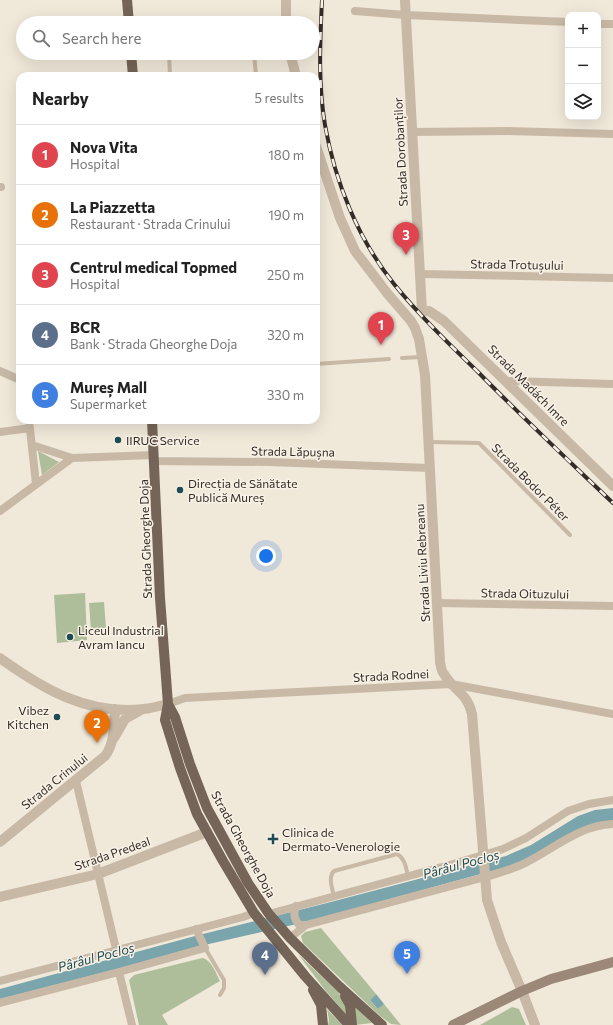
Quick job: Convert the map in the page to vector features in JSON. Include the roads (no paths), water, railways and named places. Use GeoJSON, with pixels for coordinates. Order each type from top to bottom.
{"type":"FeatureCollection","features":[{"type":"Feature","properties":{"kind":"main road"},"geometry":{"type":"LineString","coordinates":[[127,0],[128,16]]}},
{"type":"Feature","properties":{"kind":"main road"},"geometry":{"type":"LineString","coordinates":[[131,60],[132,72]]}},
{"type":"Feature","properties":{"kind":"main road","name":"Strada Gheorghe Doja"},"geometry":{"type":"LineString","coordinates":[[152,424],[160,598],[168,704],[165,720],[187,790],[197,814],[254,913],[305,976],[349,1025]]}},
{"type":"Feature","properties":{"kind":"main road","name":"Strada Gheorghe Doja"},"geometry":{"type":"LineString","coordinates":[[168,704],[175,718],[192,771],[207,808],[248,883],[269,914],[290,938],[340,987],[382,1025]]}},
{"type":"Feature","properties":{"kind":"main road"},"geometry":{"type":"LineString","coordinates":[[453,1025],[522,990],[552,979],[613,962]]}},
{"type":"Feature","properties":{"kind":"main road"},"geometry":{"type":"LineString","coordinates":[[305,976],[321,1006],[323,1025]]}},
{"type":"Feature","properties":{"kind":"main road"},"geometry":{"type":"LineString","coordinates":[[340,987],[350,1004],[352,1025]]}},
{"type":"Feature","properties":{"kind":"street"},"geometry":{"type":"LineString","coordinates":[[286,0],[286,16]]}},
{"type":"Feature","properties":{"kind":"street","name":"Strada Dorobanților"},"geometry":{"type":"LineString","coordinates":[[405,0],[422,311]]}},
{"type":"Feature","properties":{"kind":"street"},"geometry":{"type":"LineString","coordinates":[[355,11],[406,15],[565,22]]}},
{"type":"Feature","properties":{"kind":"street"},"geometry":{"type":"LineString","coordinates":[[601,24],[613,24]]}},
{"type":"Feature","properties":{"kind":"street"},"geometry":{"type":"LineString","coordinates":[[292,60],[295,72]]}},
{"type":"Feature","properties":{"kind":"street"},"geometry":{"type":"LineString","coordinates":[[412,132],[508,131],[613,134]]}},
{"type":"Feature","properties":{"kind":"street","name":"Strada Liviu Rebreanu"},"geometry":{"type":"LineString","coordinates":[[320,158],[340,218],[356,251],[387,293],[411,321],[419,339],[425,374],[440,662],[442,673],[451,684],[464,695],[470,705],[472,714],[487,900],[501,942],[522,990],[535,1025]]}},
{"type":"Feature","properties":{"kind":"street","name":"Strada Trotușului"},"geometry":{"type":"LineString","coordinates":[[421,274],[613,278]]}},
{"type":"Feature","properties":{"kind":"street"},"geometry":{"type":"LineString","coordinates":[[411,321],[422,311]]}},
{"type":"Feature","properties":{"kind":"street","name":"Strada Madách Imre"},"geometry":{"type":"LineString","coordinates":[[422,311],[429,311],[444,320],[613,486]]}},
{"type":"Feature","properties":{"kind":"street"},"geometry":{"type":"LineString","coordinates":[[0,371],[16,378]]}},
{"type":"Feature","properties":{"kind":"street"},"geometry":{"type":"LineString","coordinates":[[506,381],[613,384]]}},
{"type":"Feature","properties":{"kind":"street"},"geometry":{"type":"LineString","coordinates":[[0,432],[29,424],[36,484]]}},
{"type":"Feature","properties":{"kind":"street"},"geometry":{"type":"LineString","coordinates":[[32,445],[72,458]]}},
{"type":"Feature","properties":{"kind":"street"},"geometry":{"type":"LineString","coordinates":[[0,511],[72,458]]}},
{"type":"Feature","properties":{"kind":"street","name":"Strada Lăpușna"},"geometry":{"type":"LineString","coordinates":[[72,458],[154,458],[430,468]]}},
{"type":"Feature","properties":{"kind":"street","name":"Strada Oituzului"},"geometry":{"type":"LineString","coordinates":[[436,604],[613,606]]}},
{"type":"Feature","properties":{"kind":"street"},"geometry":{"type":"LineString","coordinates":[[0,658],[32,680],[54,693],[70,700],[115,709],[143,709],[168,704]]}},
{"type":"Feature","properties":{"kind":"street","name":"Strada Rodnei"},"geometry":{"type":"LineString","coordinates":[[168,704],[185,698],[451,684],[613,714]]}},
{"type":"Feature","properties":{"kind":"street","name":"Strada Crinului"},"geometry":{"type":"LineString","coordinates":[[0,842],[105,756],[109,751],[112,741],[115,709]]}},
{"type":"Feature","properties":{"kind":"street"},"geometry":{"type":"LineString","coordinates":[[112,741],[125,719],[143,709]]}},
{"type":"Feature","properties":{"kind":"street"},"geometry":{"type":"LineString","coordinates":[[76,781],[116,950]]}},
{"type":"Feature","properties":{"kind":"street"},"geometry":{"type":"LineString","coordinates":[[269,914],[408,876],[483,858],[517,842],[568,811],[589,804],[613,800]]}},
{"type":"Feature","properties":{"kind":"street"},"geometry":{"type":"LineString","coordinates":[[296,906],[294,913],[295,920],[299,925],[306,925],[485,876],[528,862],[570,837],[588,829],[605,824],[613,824]]}},
{"type":"Feature","properties":{"kind":"street","name":"Strada Predeal"},"geometry":{"type":"LineString","coordinates":[[0,897],[98,874],[207,832]]}},
{"type":"Feature","properties":{"kind":"street"},"geometry":{"type":"LineString","coordinates":[[0,981],[254,913]]}},
{"type":"Feature","properties":{"kind":"street"},"geometry":{"type":"LineString","coordinates":[[290,938],[306,925]]}},
{"type":"Feature","properties":{"kind":"street"},"geometry":{"type":"LineString","coordinates":[[0,1003],[205,948],[196,929]]}},
{"type":"Feature","properties":{"kind":"street"},"geometry":{"type":"LineString","coordinates":[[119,972],[132,1025]]}},
{"type":"Feature","properties":{"kind":"lane"},"geometry":{"type":"LineString","coordinates":[[169,60],[170,72]]}},
{"type":"Feature","properties":{"kind":"lane"},"geometry":{"type":"LineString","coordinates":[[255,60],[256,72]]}},
{"type":"Feature","properties":{"kind":"lane"},"geometry":{"type":"LineString","coordinates":[[402,358],[422,357]]}},
{"type":"Feature","properties":{"kind":"lane"},"geometry":{"type":"LineString","coordinates":[[320,364],[389,359]]}},
{"type":"Feature","properties":{"kind":"lane","name":"Strada Bodor Péter"},"geometry":{"type":"LineString","coordinates":[[429,442],[479,443],[570,535]]}},
{"type":"Feature","properties":{"kind":"lane"},"geometry":{"type":"LineString","coordinates":[[334,896],[331,878],[334,871],[396,854],[403,860],[408,876]]}},
{"type":"Feature","properties":{"kind":"lane"},"geometry":{"type":"LineString","coordinates":[[205,948],[224,980],[224,988],[220,995]]}},
{"type":"Feature","properties":{"kind":"water"},"geometry":{"type":"Polygon","coordinates":[[[613,808],[613,820],[521,863],[310,921],[200,946],[0,999],[0,989],[195,936],[506,856],[531,845],[578,816],[595,810],[613,808]]]}},
{"type":"Feature","properties":{"kind":"water"},"geometry":{"type":"Polygon","coordinates":[[[376,994],[384,1004],[378,1009],[370,1000],[376,994]]]}},
{"type":"Feature","properties":{"kind":"railway"},"geometry":{"type":"LineString","coordinates":[[322,0],[320,79],[325,125],[329,146],[342,188],[350,209],[369,248],[394,284],[424,318],[510,404],[613,503]]}},
{"type":"Feature","properties":{"kind":"place","name":"Centrul medical Topmed"},"geometry":{"type":"Point","coordinates":[406,255]}},
{"type":"Feature","properties":{"kind":"place","name":"Nova Vita"},"geometry":{"type":"Point","coordinates":[381,345]}},
{"type":"Feature","properties":{"kind":"place","name":"IIRUC Service"},"geometry":{"type":"Point","coordinates":[118,440]}},
{"type":"Feature","properties":{"kind":"place","name":"Direcția de Sănătate Publică Mureș"},"geometry":{"type":"Point","coordinates":[180,490]}},
{"type":"Feature","properties":{"kind":"place","name":"Liceul Industrial Avram Iancu"},"geometry":{"type":"Point","coordinates":[70,637]}},
{"type":"Feature","properties":{"kind":"place","name":"Vibez Kitchen"},"geometry":{"type":"Point","coordinates":[57,717]}},
{"type":"Feature","properties":{"kind":"place","name":"La Piazzetta"},"geometry":{"type":"Point","coordinates":[97,743]}},
{"type":"Feature","properties":{"kind":"place","name":"Clinica de Dermato-Venerologie"},"geometry":{"type":"Point","coordinates":[273,839]}},
{"type":"Feature","properties":{"kind":"place","name":"Mureș Mall"},"geometry":{"type":"Point","coordinates":[407,974]}},
{"type":"Feature","properties":{"kind":"place","name":"BCR"},"geometry":{"type":"Point","coordinates":[265,975]}},
{"type":"Feature","properties":{"kind":"water label","name":"Pârâul Pocloș"},"geometry":{"type":"Point","coordinates":[461,864]}},
{"type":"Feature","properties":{"kind":"water label","name":"Pârâul Pocloș"},"geometry":{"type":"Point","coordinates":[96,957]}}]}
